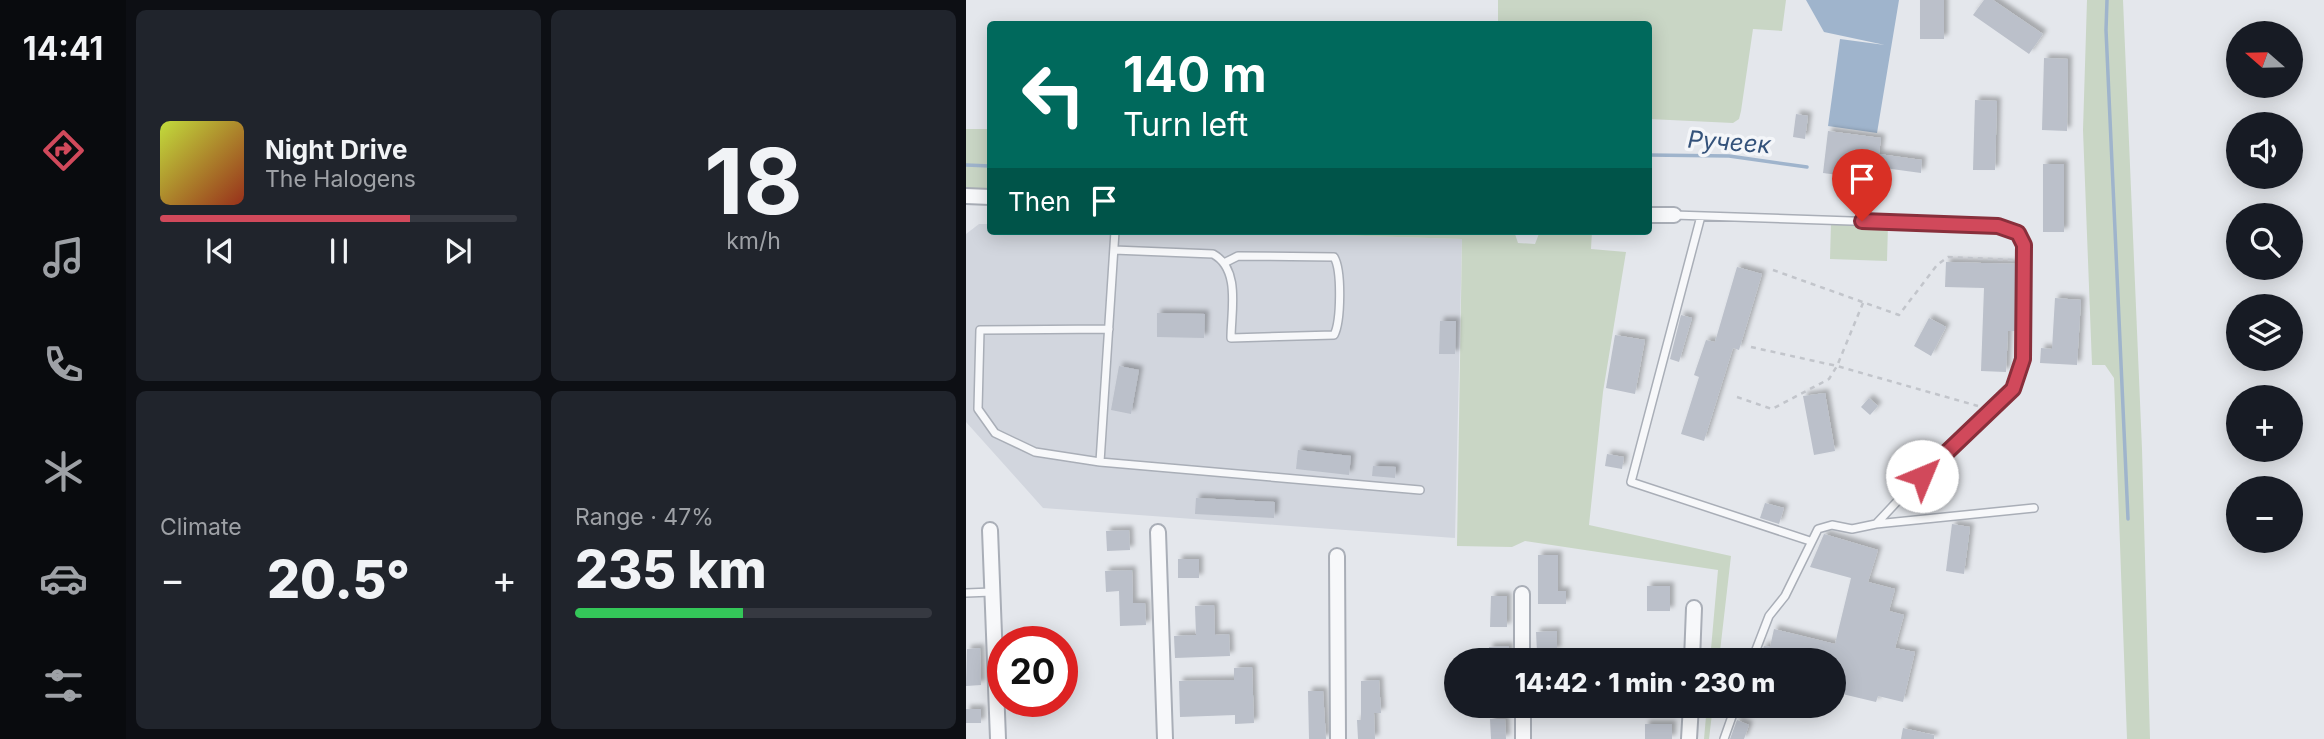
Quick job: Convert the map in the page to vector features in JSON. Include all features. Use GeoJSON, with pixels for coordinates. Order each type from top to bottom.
{"type":"FeatureCollection","features":[{"type":"Feature","properties":{"kind":"street"},"geometry":{"type":"LineString","coordinates":[[966,196],[987,197]]}},
{"type":"Feature","properties":{"kind":"street"},"geometry":{"type":"LineString","coordinates":[[1652,215],[1674,215]]}},
{"type":"Feature","properties":{"kind":"street"},"geometry":{"type":"LineString","coordinates":[[990,530],[998,739]]}},
{"type":"Feature","properties":{"kind":"street"},"geometry":{"type":"LineString","coordinates":[[1158,532],[1165,739]]}},
{"type":"Feature","properties":{"kind":"street"},"geometry":{"type":"LineString","coordinates":[[1337,556],[1338,739]]}},
{"type":"Feature","properties":{"kind":"street"},"geometry":{"type":"LineString","coordinates":[[1522,594],[1522,648]]}},
{"type":"Feature","properties":{"kind":"street"},"geometry":{"type":"LineString","coordinates":[[1692,648],[1694,608]]}},
{"type":"Feature","properties":{"kind":"street"},"geometry":{"type":"LineString","coordinates":[[1523,718],[1523,739]]}},
{"type":"Feature","properties":{"kind":"street"},"geometry":{"type":"LineString","coordinates":[[1689,739],[1690,718]]}},
{"type":"Feature","properties":{"kind":"lane"},"geometry":{"type":"LineString","coordinates":[[1674,215],[1998,226],[2018,233],[2024,245],[2023,359],[2013,389],[1936,460],[1876,524]]}},
{"type":"Feature","properties":{"kind":"lane"},"geometry":{"type":"LineString","coordinates":[[1701,216],[1631,482],[1810,541]]}},
{"type":"Feature","properties":{"kind":"lane"},"geometry":{"type":"LineString","coordinates":[[1100,462],[1115,235]]}},
{"type":"Feature","properties":{"kind":"lane"},"geometry":{"type":"LineString","coordinates":[[1114,250],[1213,254],[1226,262],[1231,281],[1231,338],[1334,335],[1338,329],[1338,262],[1334,257],[1238,256],[1226,262]]}},
{"type":"Feature","properties":{"kind":"lane"},"geometry":{"type":"LineString","coordinates":[[1109,329],[980,330],[978,410],[995,433],[1035,452],[1100,462],[1420,490]]}},
{"type":"Feature","properties":{"kind":"lane"},"geometry":{"type":"LineString","coordinates":[[1757,648],[1769,616],[1785,596],[1818,529],[1832,525],[1852,530],[1876,524],[2034,508]]}},
{"type":"Feature","properties":{"kind":"lane"},"geometry":{"type":"LineString","coordinates":[[966,593],[992,592]]}},
{"type":"Feature","properties":{"kind":"lane"},"geometry":{"type":"LineString","coordinates":[[1724,739],[1731,718]]}},
{"type":"Feature","properties":{"kind":"path"},"geometry":{"type":"LineString","coordinates":[[1773,270],[1899,315],[1937,265],[1948,257],[2024,260]]}},
{"type":"Feature","properties":{"kind":"path"},"geometry":{"type":"LineString","coordinates":[[1737,397],[1772,409],[1829,379],[1863,303]]}},
{"type":"Feature","properties":{"kind":"path"},"geometry":{"type":"LineString","coordinates":[[1751,347],[1837,366],[1991,411]]}},
{"type":"Feature","properties":{"kind":"shaded area"},"geometry":{"type":"Polygon","coordinates":[[[979,224],[987,224],[987,235],[1332,235],[1462,239],[1455,538],[1043,508],[966,422],[966,234],[979,224]]]}},
{"type":"Feature","properties":{"kind":"green space"},"geometry":{"type":"Polygon","coordinates":[[[1498,0],[1786,0],[1782,31],[1753,29],[1741,111],[1739,119],[1733,123],[1652,119],[1652,21],[1498,21],[1498,0]]]}},
{"type":"Feature","properties":{"kind":"green space"},"geometry":{"type":"Polygon","coordinates":[[[2087,0],[2123,0],[2142,449],[2150,739],[2127,739],[2114,378],[2105,365],[2092,365],[2083,130],[2087,0]]]}},
{"type":"Feature","properties":{"kind":"green space"},"geometry":{"type":"Polygon","coordinates":[[[966,129],[987,129],[987,191],[966,190],[966,129]]]}},
{"type":"Feature","properties":{"kind":"green space"},"geometry":{"type":"Polygon","coordinates":[[[1831,223],[1888,225],[1887,261],[1830,259],[1831,223]]]}},
{"type":"Feature","properties":{"kind":"green space"},"geometry":{"type":"Polygon","coordinates":[[[1332,235],[1515,235],[1518,243],[1535,244],[1538,235],[1592,235],[1591,249],[1626,252],[1603,392],[1589,525],[1731,556],[1720,648],[1711,648],[1718,570],[1525,541],[1512,547],[1457,546],[1462,239],[1332,235]]]}},
{"type":"Feature","properties":{"kind":"green space"},"geometry":{"type":"Polygon","coordinates":[[[1706,718],[1711,718],[1709,739],[1704,739],[1706,718]]]}},
{"type":"Feature","properties":{"kind":"water"},"geometry":{"type":"Polygon","coordinates":[[[1806,0],[1899,0],[1877,133],[1828,126],[1840,39],[1885,45],[1824,32],[1806,0]]]}},
{"type":"Feature","properties":{"kind":"building"},"geometry":{"type":"Polygon","coordinates":[[[1920,0],[1944,0],[1944,39],[1920,39],[1920,0]]]}},
{"type":"Feature","properties":{"kind":"building"},"geometry":{"type":"Polygon","coordinates":[[[1984,0],[1993,0],[2043,34],[2029,54],[1973,15],[1984,0]]]}},
{"type":"Feature","properties":{"kind":"building"},"geometry":{"type":"Polygon","coordinates":[[[2044,58],[2068,59],[2067,131],[2042,130],[2044,58]]]}},
{"type":"Feature","properties":{"kind":"building"},"geometry":{"type":"Polygon","coordinates":[[[1975,100],[1997,101],[1995,170],[1973,170],[1975,100]]]}},
{"type":"Feature","properties":{"kind":"building"},"geometry":{"type":"Polygon","coordinates":[[[1796,114],[1808,116],[1805,139],[1793,137],[1796,114]]]}},
{"type":"Feature","properties":{"kind":"building"},"geometry":{"type":"Polygon","coordinates":[[[1828,131],[1881,138],[1879,154],[1922,160],[1921,173],[1877,167],[1876,180],[1823,173],[1828,131]]]}},
{"type":"Feature","properties":{"kind":"building"},"geometry":{"type":"Polygon","coordinates":[[[2043,164],[2064,164],[2064,232],[2043,232],[2043,164]]]}},
{"type":"Feature","properties":{"kind":"building"},"geometry":{"type":"Polygon","coordinates":[[[1946,262],[2018,264],[2017,331],[2008,331],[2006,372],[1981,371],[1984,288],[1945,287],[1946,262]]]}},
{"type":"Feature","properties":{"kind":"building"},"geometry":{"type":"Polygon","coordinates":[[[1737,267],[1762,274],[1739,350],[1733,348],[1704,441],[1681,434],[1699,377],[1694,375],[1706,340],[1715,342],[1737,267]]]}},
{"type":"Feature","properties":{"kind":"building"},"geometry":{"type":"Polygon","coordinates":[[[2055,298],[2081,300],[2077,365],[2040,363],[2041,348],[2052,349],[2055,298]]]}},
{"type":"Feature","properties":{"kind":"building"},"geometry":{"type":"Polygon","coordinates":[[[1157,313],[1205,314],[1204,338],[1157,337],[1157,313]]]}},
{"type":"Feature","properties":{"kind":"building"},"geometry":{"type":"Polygon","coordinates":[[[1681,315],[1692,318],[1679,362],[1670,359],[1681,315]]]}},
{"type":"Feature","properties":{"kind":"building"},"geometry":{"type":"Polygon","coordinates":[[[1929,318],[1946,327],[1931,356],[1914,346],[1929,318]]]}},
{"type":"Feature","properties":{"kind":"building"},"geometry":{"type":"Polygon","coordinates":[[[1440,321],[1456,321],[1455,354],[1439,354],[1440,321]]]}},
{"type":"Feature","properties":{"kind":"building"},"geometry":{"type":"Polygon","coordinates":[[[1615,335],[1645,340],[1635,394],[1606,388],[1615,335]]]}},
{"type":"Feature","properties":{"kind":"building"},"geometry":{"type":"Polygon","coordinates":[[[1119,366],[1139,370],[1131,414],[1111,410],[1119,366]]]}},
{"type":"Feature","properties":{"kind":"building"},"geometry":{"type":"Polygon","coordinates":[[[1825,393],[1835,451],[1814,455],[1803,396],[1825,393]]]}},
{"type":"Feature","properties":{"kind":"building"},"geometry":{"type":"Polygon","coordinates":[[[1869,398],[1878,406],[1870,415],[1861,407],[1869,398]]]}},
{"type":"Feature","properties":{"kind":"building"},"geometry":{"type":"Polygon","coordinates":[[[1298,450],[1351,456],[1349,475],[1296,469],[1298,450]]]}},
{"type":"Feature","properties":{"kind":"building"},"geometry":{"type":"Polygon","coordinates":[[[1607,454],[1624,457],[1622,469],[1605,466],[1607,454]]]}},
{"type":"Feature","properties":{"kind":"building"},"geometry":{"type":"Polygon","coordinates":[[[1373,466],[1396,467],[1395,478],[1372,476],[1373,466]]]}},
{"type":"Feature","properties":{"kind":"building"},"geometry":{"type":"Polygon","coordinates":[[[1196,498],[1275,502],[1274,518],[1195,514],[1196,498]]]}},
{"type":"Feature","properties":{"kind":"building"},"geometry":{"type":"Polygon","coordinates":[[[1765,503],[1784,508],[1779,524],[1760,518],[1765,503]]]}},
{"type":"Feature","properties":{"kind":"building"},"geometry":{"type":"Polygon","coordinates":[[[1952,524],[1970,527],[1964,574],[1946,571],[1952,524]]]}},
{"type":"Feature","properties":{"kind":"building"},"geometry":{"type":"Polygon","coordinates":[[[1129,530],[1130,550],[1107,551],[1106,531],[1129,530]]]}},
{"type":"Feature","properties":{"kind":"building"},"geometry":{"type":"Polygon","coordinates":[[[1824,534],[1878,550],[1868,582],[1895,589],[1889,611],[1904,615],[1895,648],[1915,652],[1903,702],[1878,696],[1876,702],[1846,695],[1846,648],[1763,648],[1770,647],[1774,629],[1835,644],[1851,578],[1810,567],[1824,534]]]}},
{"type":"Feature","properties":{"kind":"building"},"geometry":{"type":"Polygon","coordinates":[[[1538,555],[1558,555],[1558,591],[1566,591],[1566,604],[1538,604],[1538,555]]]}},
{"type":"Feature","properties":{"kind":"building"},"geometry":{"type":"Polygon","coordinates":[[[1178,559],[1199,559],[1199,578],[1178,578],[1178,559]]]}},
{"type":"Feature","properties":{"kind":"building"},"geometry":{"type":"Polygon","coordinates":[[[1132,570],[1133,603],[1145,603],[1146,625],[1120,626],[1119,591],[1106,592],[1105,571],[1132,570]]]}},
{"type":"Feature","properties":{"kind":"building"},"geometry":{"type":"Polygon","coordinates":[[[1647,586],[1670,586],[1670,611],[1647,611],[1647,586]]]}},
{"type":"Feature","properties":{"kind":"building"},"geometry":{"type":"Polygon","coordinates":[[[1491,596],[1507,596],[1507,627],[1490,627],[1491,596]]]}},
{"type":"Feature","properties":{"kind":"building"},"geometry":{"type":"Polygon","coordinates":[[[1214,605],[1215,635],[1229,634],[1230,656],[1175,658],[1174,636],[1196,635],[1195,606],[1214,605]]]}},
{"type":"Feature","properties":{"kind":"building"},"geometry":{"type":"Polygon","coordinates":[[[1557,631],[1557,648],[1537,648],[1536,632],[1557,631]]]}},
{"type":"Feature","properties":{"kind":"building"},"geometry":{"type":"Polygon","coordinates":[[[980,648],[981,685],[966,686],[967,649],[980,648]]]}},
{"type":"Feature","properties":{"kind":"building"},"geometry":{"type":"Polygon","coordinates":[[[1252,667],[1254,723],[1235,724],[1235,715],[1180,717],[1179,681],[1234,680],[1234,668],[1252,667]]]}},
{"type":"Feature","properties":{"kind":"building"},"geometry":{"type":"Polygon","coordinates":[[[1379,680],[1381,713],[1374,713],[1375,739],[1358,739],[1361,681],[1379,680]]]}},
{"type":"Feature","properties":{"kind":"building"},"geometry":{"type":"Polygon","coordinates":[[[1308,691],[1323,691],[1326,739],[1309,739],[1308,691]]]}},
{"type":"Feature","properties":{"kind":"building"},"geometry":{"type":"Polygon","coordinates":[[[966,709],[981,709],[981,723],[966,723],[966,709]]]}},
{"type":"Feature","properties":{"kind":"building"},"geometry":{"type":"Polygon","coordinates":[[[1490,719],[1505,719],[1506,739],[1491,739],[1490,719]]]}},
{"type":"Feature","properties":{"kind":"building"},"geometry":{"type":"Polygon","coordinates":[[[1737,720],[1749,725],[1744,739],[1730,739],[1737,720]]]}},
{"type":"Feature","properties":{"kind":"building"},"geometry":{"type":"Polygon","coordinates":[[[1645,724],[1672,724],[1672,739],[1645,739],[1645,724]]]}},
{"type":"Feature","properties":{"kind":"building"},"geometry":{"type":"Polygon","coordinates":[[[1903,728],[1934,735],[1934,739],[1901,739],[1903,728]]]}},
{"type":"Feature","properties":{"kind":"waterway"},"geometry":{"type":"LineString","coordinates":[[2107,0],[2106,30],[2128,519]]}},
{"type":"Feature","properties":{"kind":"waterway","name":"Ручеек"},"geometry":{"type":"LineString","coordinates":[[1652,155],[1729,156],[1807,167]]}},
{"type":"Feature","properties":{"kind":"waterway","name":"Ручеек"},"geometry":{"type":"LineString","coordinates":[[966,165],[987,166]]}},
{"type":"Feature","properties":{"kind":"route"},"geometry":{"type":"LineString","coordinates":[[1862,221],[1998,226],[2018,233],[2024,245],[2023,359],[2013,389],[1922,476]]}}]}
